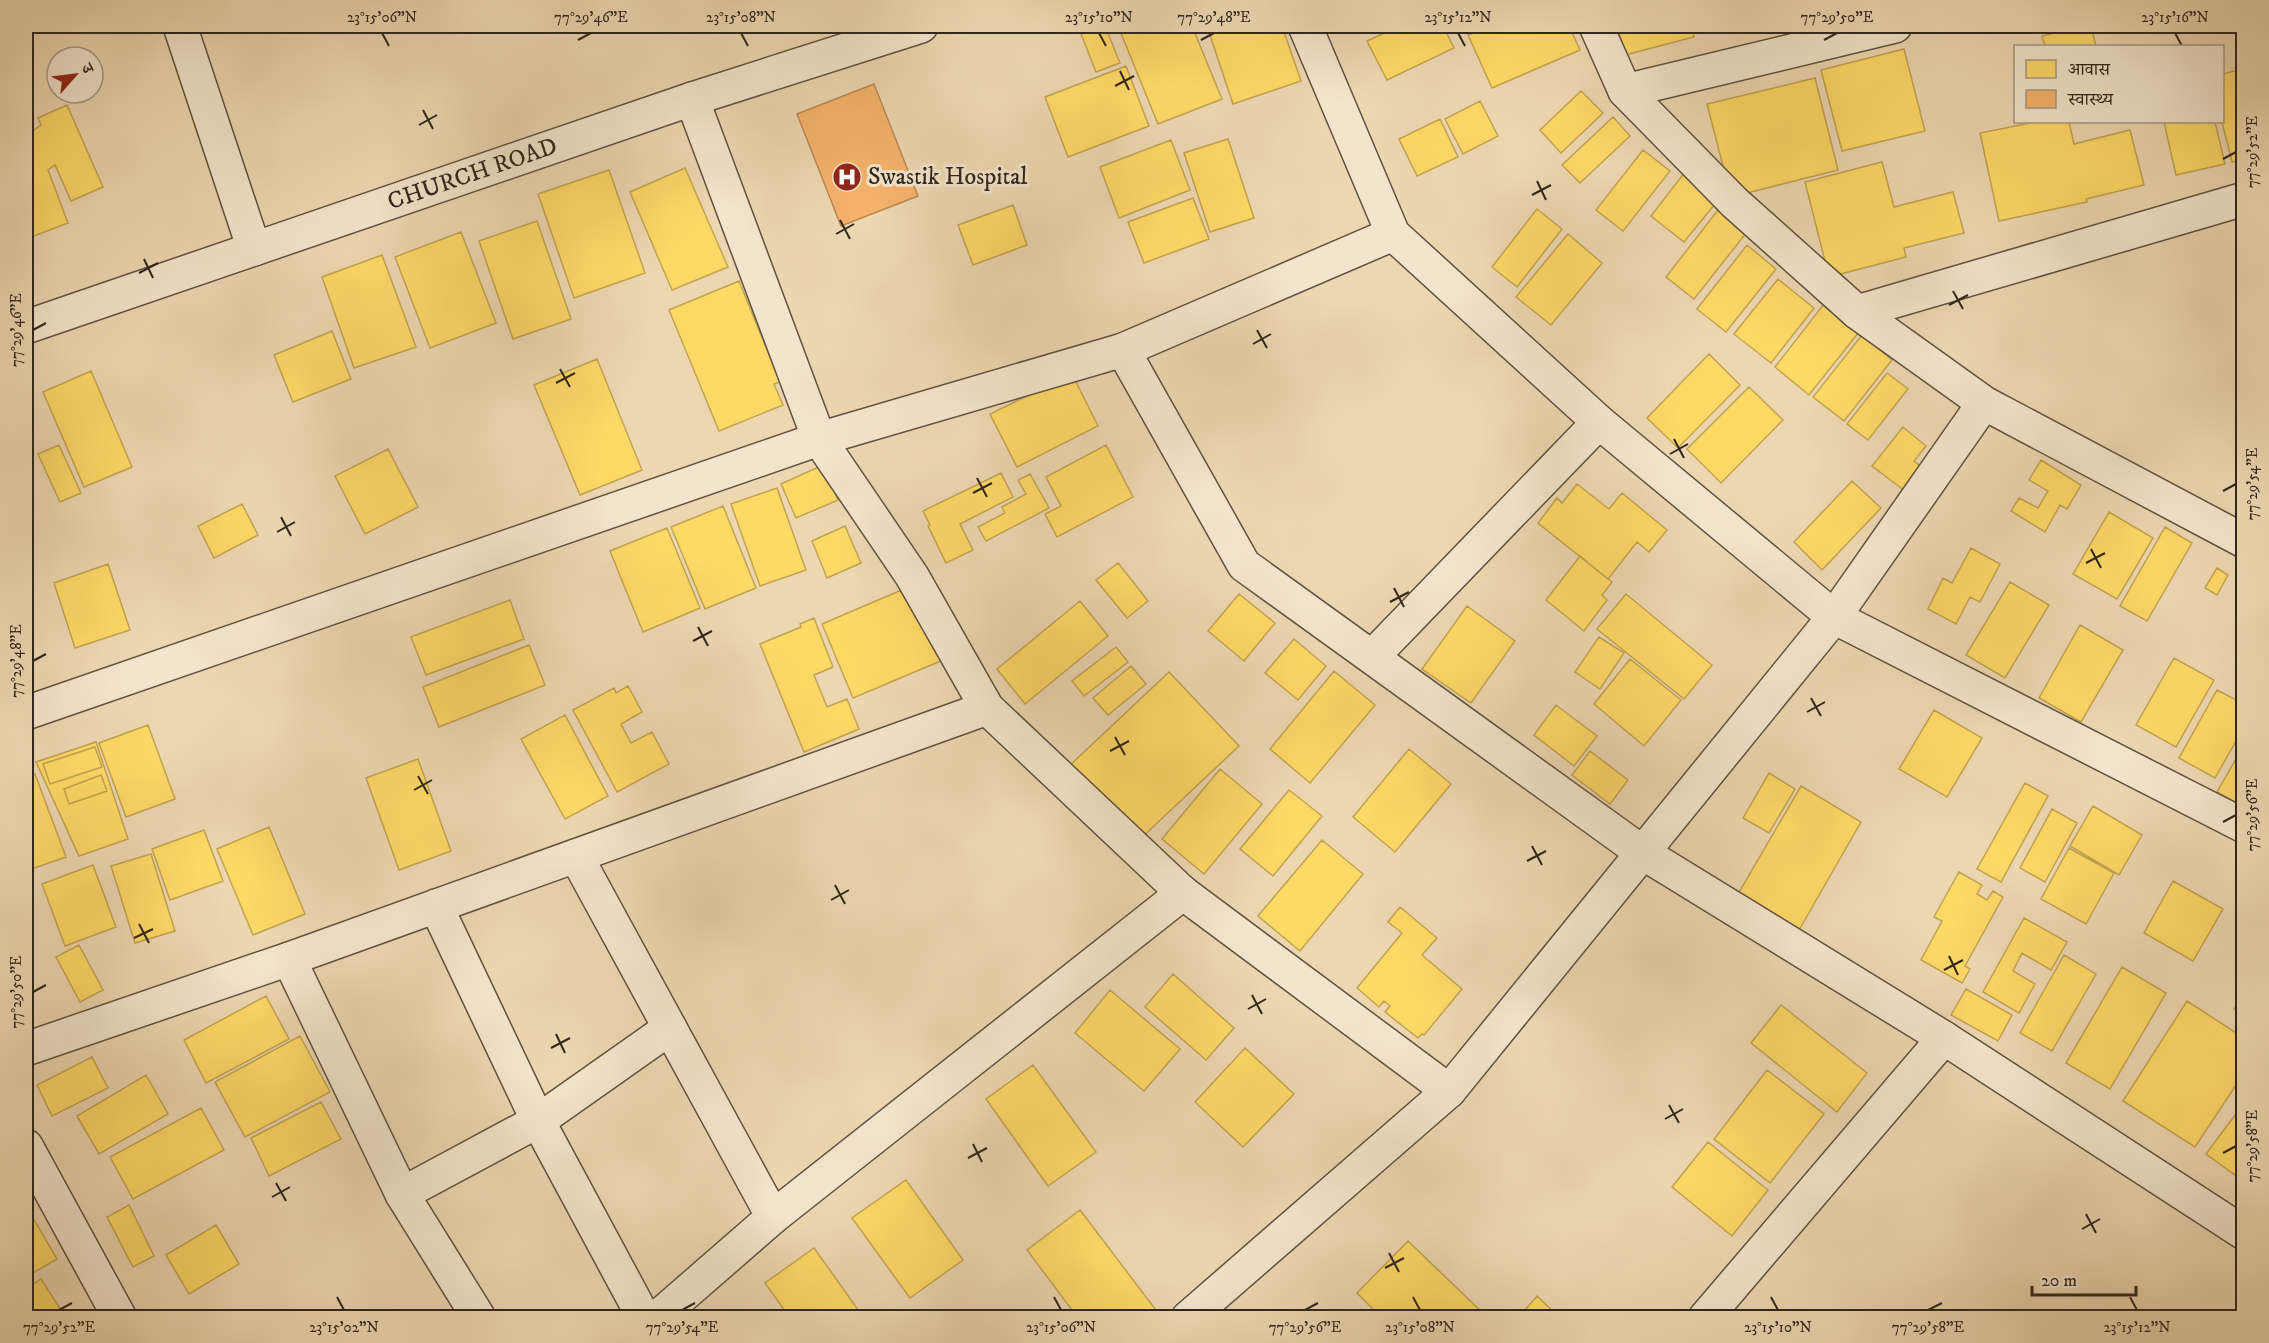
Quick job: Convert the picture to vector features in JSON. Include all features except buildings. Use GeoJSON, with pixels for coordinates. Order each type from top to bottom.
{"type":"FeatureCollection","features":[{"type":"Feature","properties":{"kind":"street"},"geometry":{"type":"LineString","coordinates":[[180,26],[254,249]]}},
{"type":"Feature","properties":{"kind":"street","name":"CHURCH ROAD"},"geometry":{"type":"LineString","coordinates":[[26,327],[692,99],[917,26]]}},
{"type":"Feature","properties":{"kind":"street"},"geometry":{"type":"LineString","coordinates":[[1305,26],[1393,234],[1599,422],[1834,616],[2244,826]]}},
{"type":"Feature","properties":{"kind":"street"},"geometry":{"type":"LineString","coordinates":[[1596,26],[1625,91],[1735,203],[1857,312],[1984,403],[2244,541]]}},
{"type":"Feature","properties":{"kind":"street"},"geometry":{"type":"LineString","coordinates":[[1625,91],[1895,26]]}},
{"type":"Feature","properties":{"kind":"street"},"geometry":{"type":"LineString","coordinates":[[692,99],[819,440],[912,576],[987,708],[1183,893],[1449,1091]]}},
{"type":"Feature","properties":{"kind":"street"},"geometry":{"type":"LineString","coordinates":[[1857,312],[2244,199]]}},
{"type":"Feature","properties":{"kind":"street"},"geometry":{"type":"LineString","coordinates":[[26,713],[819,440],[1123,350],[1393,234]]}},
{"type":"Feature","properties":{"kind":"street"},"geometry":{"type":"LineString","coordinates":[[1123,350],[1244,565],[1643,853],[1944,1038],[2244,1233]]}},
{"type":"Feature","properties":{"kind":"street"},"geometry":{"type":"LineString","coordinates":[[1188,1317],[1449,1091],[1834,616],[1984,403]]}},
{"type":"Feature","properties":{"kind":"street"},"geometry":{"type":"LineString","coordinates":[[1372,657],[1599,422]]}},
{"type":"Feature","properties":{"kind":"street"},"geometry":{"type":"LineString","coordinates":[[26,1049],[289,959],[987,708]]}},
{"type":"Feature","properties":{"kind":"street"},"geometry":{"type":"LineString","coordinates":[[576,856],[773,1217]]}},
{"type":"Feature","properties":{"kind":"street"},"geometry":{"type":"LineString","coordinates":[[657,1317],[773,1217],[1183,893]]}},
{"type":"Feature","properties":{"kind":"street"},"geometry":{"type":"LineString","coordinates":[[436,906],[538,1121],[644,1317]]}},
{"type":"Feature","properties":{"kind":"street"},"geometry":{"type":"LineString","coordinates":[[289,959],[402,1194],[478,1317]]}},
{"type":"Feature","properties":{"kind":"street"},"geometry":{"type":"LineString","coordinates":[[402,1194],[538,1121],[670,1028]]}},
{"type":"Feature","properties":{"kind":"street"},"geometry":{"type":"LineString","coordinates":[[1705,1317],[1944,1038]]}},
{"type":"Feature","properties":{"kind":"street"},"geometry":{"type":"LineString","coordinates":[[26,1146],[120,1317]]}},
{"type":"Feature","properties":{"kind":"place","name":"Swastik Hospital"},"geometry":{"type":"Point","coordinates":[847,177]}}]}
